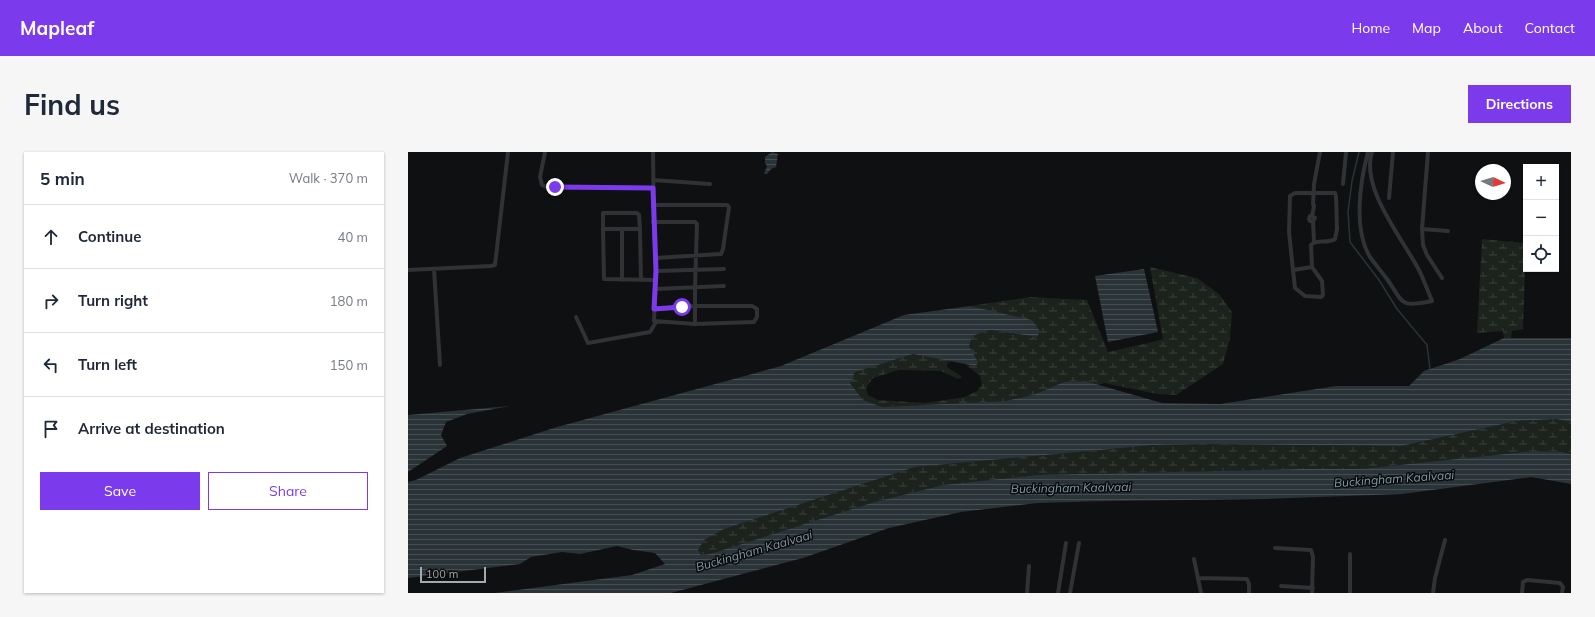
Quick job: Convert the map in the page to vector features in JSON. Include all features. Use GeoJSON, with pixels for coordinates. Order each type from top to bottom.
{"type":"FeatureCollection","features":[{"type":"Feature","properties":{"kind":"street"},"geometry":{"type":"LineString","coordinates":[[408,270],[491,266],[494,264],[508,152]]}},
{"type":"Feature","properties":{"kind":"street"},"geometry":{"type":"LineString","coordinates":[[545,152],[540,177],[542,185],[546,187],[653,188]]}},
{"type":"Feature","properties":{"kind":"street"},"geometry":{"type":"LineString","coordinates":[[653,152],[653,205],[656,271],[654,320],[656,322]]}},
{"type":"Feature","properties":{"kind":"street"},"geometry":{"type":"LineString","coordinates":[[1312,243],[1334,240],[1337,229],[1336,193],[1331,192],[1312,193],[1295,193],[1290,196],[1289,232],[1294,284],[1296,290],[1305,296],[1321,297],[1323,295],[1322,281],[1312,267],[1311,206],[1312,193],[1320,152]]}},
{"type":"Feature","properties":{"kind":"street"},"geometry":{"type":"LineString","coordinates":[[1343,184],[1346,152]]}},
{"type":"Feature","properties":{"kind":"street"},"geometry":{"type":"LineString","coordinates":[[1368,152],[1363,169],[1360,222],[1369,256],[1402,301],[1413,305],[1432,301],[1419,271],[1398,237],[1376,192],[1370,174],[1370,158],[1372,152]]}},
{"type":"Feature","properties":{"kind":"street"},"geometry":{"type":"LineString","coordinates":[[1389,198],[1393,152]]}},
{"type":"Feature","properties":{"kind":"street"},"geometry":{"type":"LineString","coordinates":[[1428,152],[1422,229],[1423,245],[1427,255],[1442,278]]}},
{"type":"Feature","properties":{"kind":"street"},"geometry":{"type":"LineString","coordinates":[[653,180],[710,184]]}},
{"type":"Feature","properties":{"kind":"street"},"geometry":{"type":"LineString","coordinates":[[653,205],[728,205],[722,253],[718,255],[655,258]]}},
{"type":"Feature","properties":{"kind":"street"},"geometry":{"type":"LineString","coordinates":[[641,280],[639,215],[637,213],[604,213],[604,279],[622,280],[641,280],[655,280]]}},
{"type":"Feature","properties":{"kind":"street"},"geometry":{"type":"LineString","coordinates":[[654,222],[696,222],[698,236],[696,256],[695,324]]}},
{"type":"Feature","properties":{"kind":"street"},"geometry":{"type":"LineString","coordinates":[[603,229],[640,229]]}},
{"type":"Feature","properties":{"kind":"street"},"geometry":{"type":"LineString","coordinates":[[622,229],[622,280]]}},
{"type":"Feature","properties":{"kind":"street"},"geometry":{"type":"LineString","coordinates":[[1422,229],[1448,231]]}},
{"type":"Feature","properties":{"kind":"street"},"geometry":{"type":"LineString","coordinates":[[1293,270],[1312,267]]}},
{"type":"Feature","properties":{"kind":"street"},"geometry":{"type":"LineString","coordinates":[[434,269],[440,364]]}},
{"type":"Feature","properties":{"kind":"street"},"geometry":{"type":"LineString","coordinates":[[656,271],[724,269]]}},
{"type":"Feature","properties":{"kind":"street"},"geometry":{"type":"LineString","coordinates":[[655,289],[724,286]]}},
{"type":"Feature","properties":{"kind":"street"},"geometry":{"type":"LineString","coordinates":[[654,309],[696,306],[754,306],[757,309],[757,316],[754,322],[695,324],[656,322]]}},
{"type":"Feature","properties":{"kind":"street"},"geometry":{"type":"LineString","coordinates":[[576,317],[588,343],[650,332],[656,322]]}},
{"type":"Feature","properties":{"kind":"street"},"geometry":{"type":"LineString","coordinates":[[1433,593],[1445,540]]}},
{"type":"Feature","properties":{"kind":"street"},"geometry":{"type":"LineString","coordinates":[[1058,593],[1066,543]]}},
{"type":"Feature","properties":{"kind":"street"},"geometry":{"type":"LineString","coordinates":[[1070,593],[1079,543]]}},
{"type":"Feature","properties":{"kind":"street"},"geometry":{"type":"LineString","coordinates":[[1275,548],[1311,550],[1313,557],[1312,593]]}},
{"type":"Feature","properties":{"kind":"street"},"geometry":{"type":"LineString","coordinates":[[1350,554],[1350,593]]}},
{"type":"Feature","properties":{"kind":"street"},"geometry":{"type":"LineString","coordinates":[[1194,559],[1201,593]]}},
{"type":"Feature","properties":{"kind":"street"},"geometry":{"type":"LineString","coordinates":[[1027,593],[1029,566]]}},
{"type":"Feature","properties":{"kind":"street"},"geometry":{"type":"LineString","coordinates":[[1198,578],[1247,579],[1249,584],[1249,593]]}},
{"type":"Feature","properties":{"kind":"street"},"geometry":{"type":"LineString","coordinates":[[1522,593],[1523,582],[1527,580],[1560,583],[1563,587],[1562,593]]}},
{"type":"Feature","properties":{"kind":"street"},"geometry":{"type":"LineString","coordinates":[[1281,586],[1312,588]]}},
{"type":"Feature","properties":{"kind":"green space"},"geometry":{"type":"Polygon","coordinates":[[[1482,239],[1523,243],[1523,272],[1525,272],[1523,329],[1512,331],[1511,338],[1504,338],[1503,331],[1477,333],[1482,239]]]}},
{"type":"Feature","properties":{"kind":"green space"},"geometry":{"type":"Polygon","coordinates":[[[1150,267],[1197,278],[1219,294],[1232,312],[1230,339],[1223,364],[1176,395],[1157,394],[1104,383],[1098,385],[1085,381],[1064,382],[1033,395],[1005,401],[882,407],[863,400],[850,383],[854,372],[913,354],[951,361],[947,364],[947,367],[962,377],[958,379],[941,371],[899,370],[873,378],[866,388],[868,395],[878,400],[925,403],[965,397],[977,391],[982,385],[980,376],[965,364],[976,366],[969,346],[971,336],[990,330],[1037,337],[995,312],[970,306],[1030,297],[1087,300],[1108,352],[1163,339],[1150,267]]]}},
{"type":"Feature","properties":{"kind":"green space"},"geometry":{"type":"Polygon","coordinates":[[[1556,419],[1571,422],[1571,454],[1562,452],[1534,451],[1361,469],[1037,475],[943,485],[871,503],[710,554],[701,555],[698,550],[704,540],[724,529],[915,467],[1155,445],[1207,444],[1401,446],[1517,421],[1556,419]]]}},
{"type":"Feature","properties":{"kind":"water"},"geometry":{"type":"Polygon","coordinates":[[[772,152],[778,154],[776,167],[771,169],[767,174],[764,174],[767,166],[765,163],[765,157],[772,152]]]}},
{"type":"Feature","properties":{"kind":"water"},"geometry":{"type":"Polygon","coordinates":[[[1144,269],[1158,332],[1108,342],[1095,276],[1144,269]]]}},
{"type":"Feature","properties":{"kind":"water","name":"Buckingham Kaalvaai"},"geometry":{"type":"Polygon","coordinates":[[[970,306],[1031,320],[1040,331],[1037,337],[990,330],[972,336],[969,346],[978,362],[976,366],[913,354],[855,372],[850,383],[863,400],[882,407],[1005,401],[1033,395],[1064,382],[1085,381],[1162,403],[1220,404],[1336,386],[1409,386],[1424,371],[1460,359],[1504,338],[1571,338],[1571,422],[1556,419],[1517,421],[1401,446],[1207,444],[1155,445],[915,467],[724,529],[704,540],[698,550],[701,555],[710,554],[871,503],[943,485],[1037,475],[1361,469],[1534,451],[1562,452],[1571,454],[1571,484],[1531,477],[1402,494],[1265,499],[1037,503],[961,512],[889,528],[803,558],[671,593],[494,593],[632,575],[665,564],[655,553],[617,546],[580,554],[562,552],[531,557],[520,564],[408,578],[408,482],[416,480],[460,458],[557,427],[781,366],[904,315],[970,306]]]}},
{"type":"Feature","properties":{"kind":"water"},"geometry":{"type":"Polygon","coordinates":[[[510,406],[467,414],[446,422],[441,435],[447,446],[408,472],[408,415],[510,406]]]}},
{"type":"Feature","properties":{"kind":"waterway"},"geometry":{"type":"LineString","coordinates":[[1359,152],[1352,181],[1348,212],[1350,242],[1379,280],[1397,309],[1427,345],[1430,369]]}},
{"type":"Feature","properties":{"kind":"route"},"geometry":{"type":"LineString","coordinates":[[555,187],[653,188],[656,271],[654,309],[682,307]]}}]}
